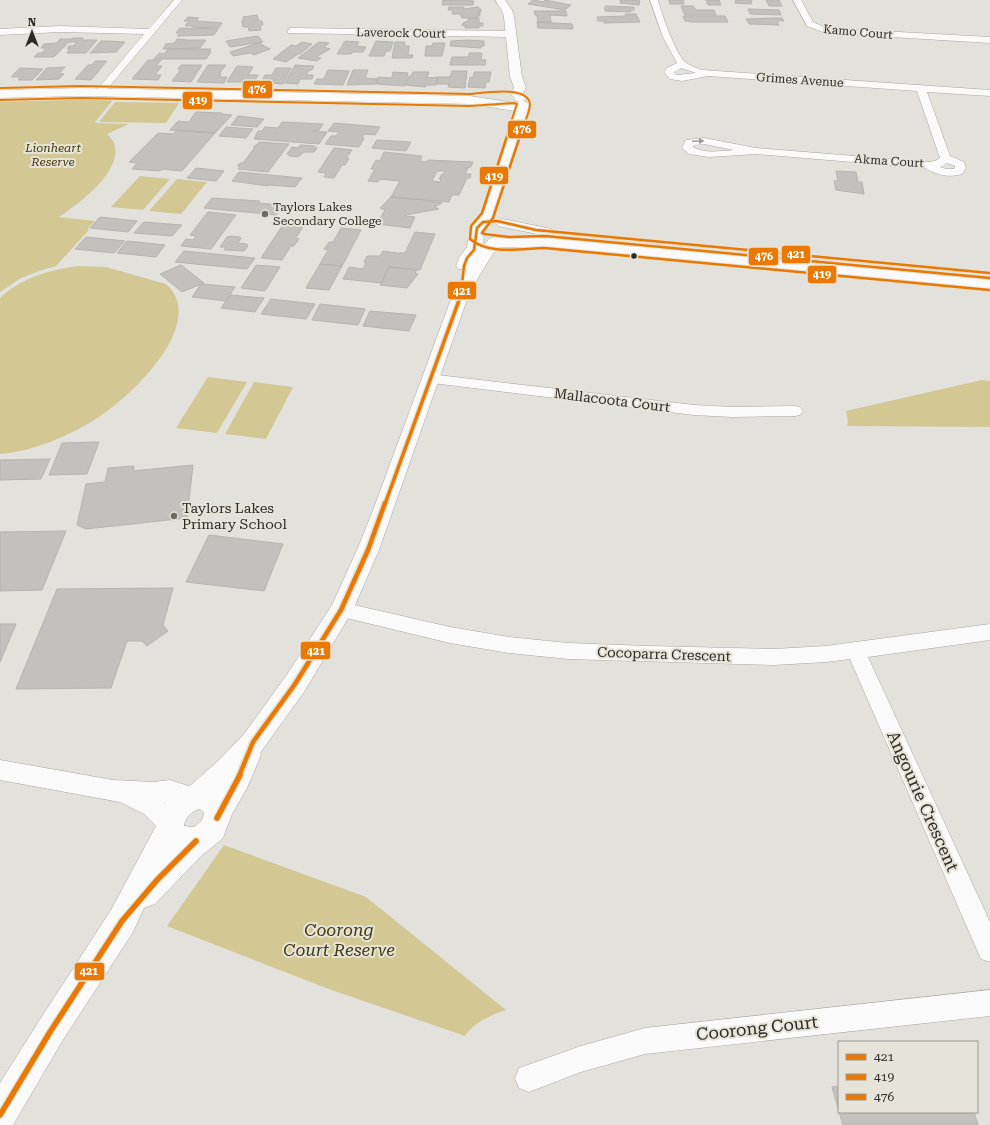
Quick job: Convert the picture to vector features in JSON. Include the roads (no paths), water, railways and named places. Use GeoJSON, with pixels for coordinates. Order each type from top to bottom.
{"type":"FeatureCollection","features":[{"type":"Feature","properties":{"kind":"street"},"geometry":{"type":"LineString","coordinates":[[100,92],[178,0]]}},
{"type":"Feature","properties":{"kind":"street"},"geometry":{"type":"LineString","coordinates":[[500,0],[507,10],[516,77],[520,84],[517,94],[522,101]]}},
{"type":"Feature","properties":{"kind":"street"},"geometry":{"type":"LineString","coordinates":[[654,0],[654,5],[682,64],[670,70],[673,77],[682,78],[710,74]]}},
{"type":"Feature","properties":{"kind":"street","name":"Kamo Court"},"geometry":{"type":"LineString","coordinates":[[797,0],[810,24],[820,29],[934,37]]}},
{"type":"Feature","properties":{"kind":"street"},"geometry":{"type":"LineString","coordinates":[[0,32],[60,29],[152,32]]}},
{"type":"Feature","properties":{"kind":"street","name":"Laverock Court"},"geometry":{"type":"LineString","coordinates":[[291,31],[511,34]]}},
{"type":"Feature","properties":{"kind":"street"},"geometry":{"type":"LineString","coordinates":[[934,37],[974,32],[990,35]]}},
{"type":"Feature","properties":{"kind":"street"},"geometry":{"type":"LineString","coordinates":[[934,37],[984,41],[990,40]]}},
{"type":"Feature","properties":{"kind":"street","name":"Grimes Avenue"},"geometry":{"type":"LineString","coordinates":[[682,64],[694,70],[710,74],[990,93]]}},
{"type":"Feature","properties":{"kind":"street"},"geometry":{"type":"LineString","coordinates":[[503,102],[516,77]]}},
{"type":"Feature","properties":{"kind":"street","name":"Akma Court"},"geometry":{"type":"LineString","coordinates":[[756,151],[928,165],[939,164],[945,158],[921,88]]}},
{"type":"Feature","properties":{"kind":"street"},"geometry":{"type":"LineString","coordinates":[[0,94],[100,92],[470,100],[503,102],[512,108],[522,101]]}},
{"type":"Feature","properties":{"kind":"street"},"geometry":{"type":"LineString","coordinates":[[462,291],[464,266],[467,258],[474,250],[477,228],[487,216],[493,199],[506,161],[522,101]]}},
{"type":"Feature","properties":{"kind":"street"},"geometry":{"type":"LineString","coordinates":[[503,102],[512,116],[514,130]]}},
{"type":"Feature","properties":{"kind":"street"},"geometry":{"type":"LineString","coordinates":[[704,141],[756,151],[709,154],[690,151],[687,148],[690,142],[704,141]]}},
{"type":"Feature","properties":{"kind":"street"},"geometry":{"type":"LineString","coordinates":[[928,165],[946,173],[958,172],[961,168],[960,164],[945,158]]}},
{"type":"Feature","properties":{"kind":"street"},"geometry":{"type":"LineString","coordinates":[[0,1115],[50,1032],[122,921],[169,826],[171,817],[179,805],[195,797],[229,768],[253,742],[295,684],[341,610],[368,550],[462,291],[484,253],[505,232],[506,228],[493,199]]}},
{"type":"Feature","properties":{"kind":"street"},"geometry":{"type":"LineString","coordinates":[[483,222],[503,223],[536,230],[990,273]]}},
{"type":"Feature","properties":{"kind":"street"},"geometry":{"type":"LineString","coordinates":[[476,237],[482,240],[505,243],[544,242],[990,284]]}},
{"type":"Feature","properties":{"kind":"street","name":"Mallacoota Court"},"geometry":{"type":"LineString","coordinates":[[430,379],[694,410],[732,412],[795,411]]}},
{"type":"Feature","properties":{"kind":"street","name":"Cocoparra Crescent"},"geometry":{"type":"LineString","coordinates":[[341,610],[450,635],[509,645],[568,651],[648,654],[774,656],[856,651],[990,632]]}},
{"type":"Feature","properties":{"kind":"street","name":"Angourie Crescent"},"geometry":{"type":"LineString","coordinates":[[856,651],[990,950]]}},
{"type":"Feature","properties":{"kind":"street"},"geometry":{"type":"LineString","coordinates":[[122,921],[157,880],[196,842],[212,830],[225,800],[238,779],[253,742]]}},
{"type":"Feature","properties":{"kind":"street"},"geometry":{"type":"LineString","coordinates":[[0,770],[113,791],[153,793],[170,792],[211,800],[215,805],[217,818]]}},
{"type":"Feature","properties":{"kind":"street"},"geometry":{"type":"LineString","coordinates":[[113,791],[146,803],[158,811],[176,839],[182,842],[196,842]]}},
{"type":"Feature","properties":{"kind":"street","name":"Coorong Court"},"geometry":{"type":"LineString","coordinates":[[529,1078],[645,1040],[990,1003]]}},
{"type":"Feature","properties":{"kind":"place","name":"Taylors Lakes Secondary College"},"geometry":{"type":"Point","coordinates":[265,214]}},
{"type":"Feature","properties":{"kind":"place","name":"Taylors Lakes Primary School"},"geometry":{"type":"Point","coordinates":[174,516]}},
{"type":"Feature","properties":{"kind":"park label","name":"Lionheart Reserve"},"geometry":{"type":"Point","coordinates":[53,155]}},
{"type":"Feature","properties":{"kind":"park label","name":"Coorong Court Reserve"},"geometry":{"type":"Point","coordinates":[339,940]}}]}
